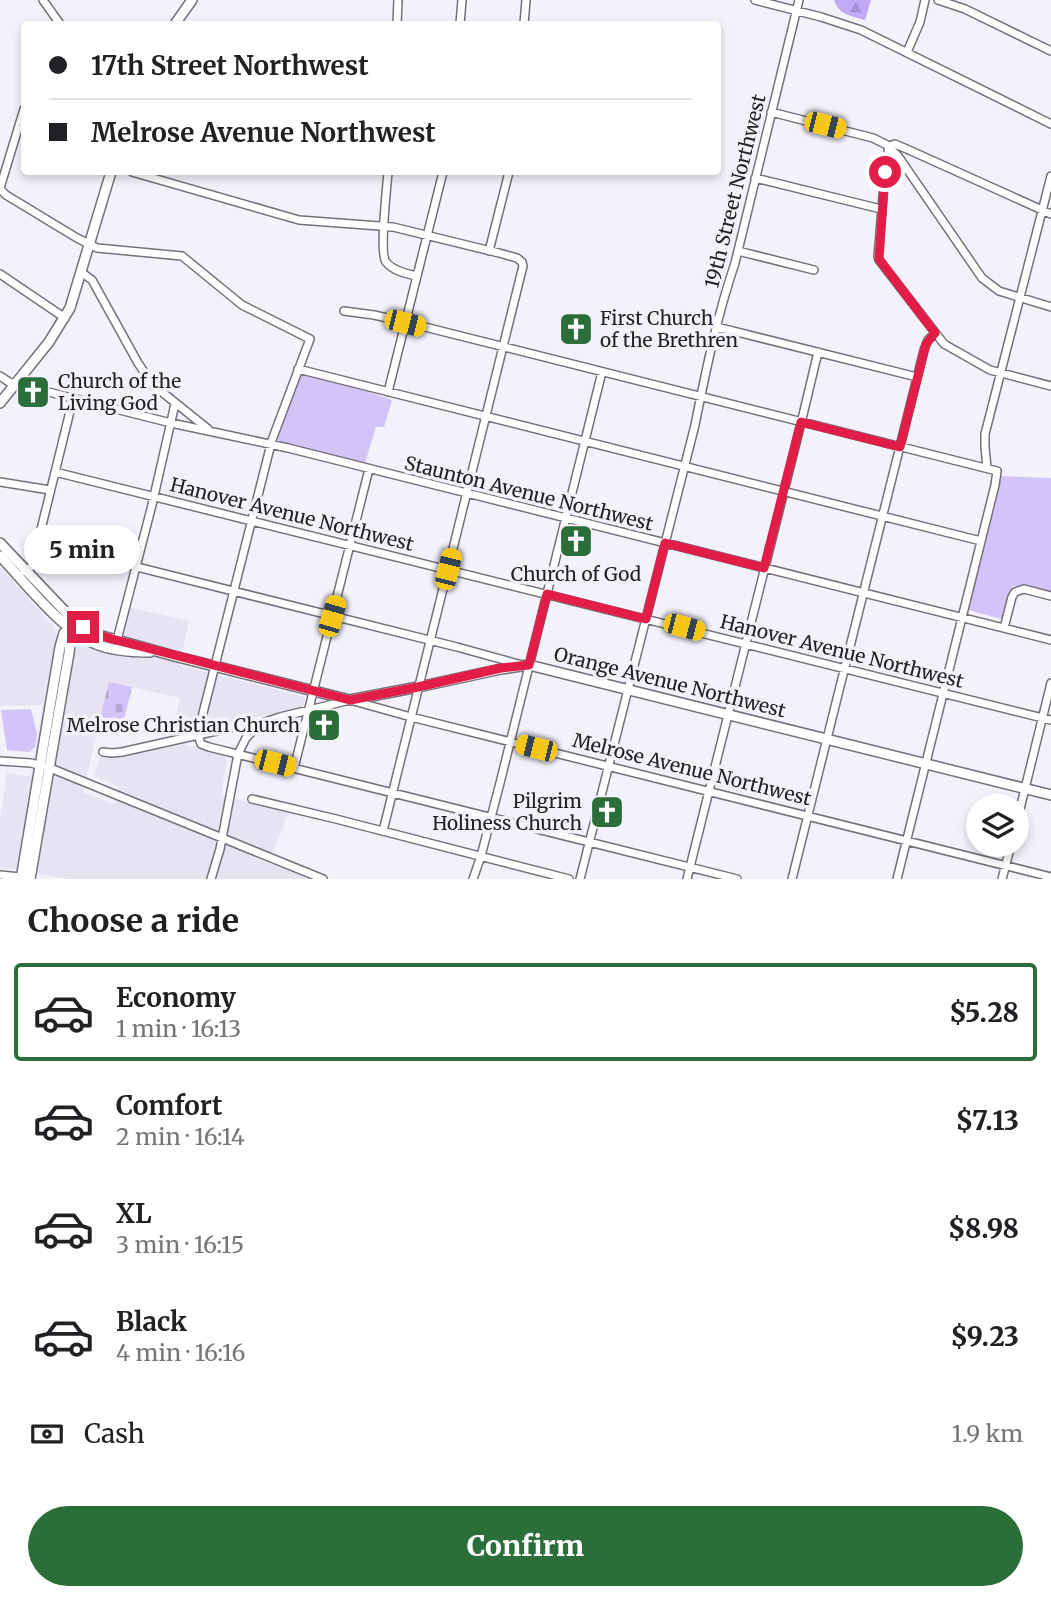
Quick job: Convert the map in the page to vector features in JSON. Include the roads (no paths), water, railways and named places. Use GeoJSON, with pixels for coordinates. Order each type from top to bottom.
{"type":"FeatureCollection","features":[{"type":"Feature","properties":{"kind":"main road"},"geometry":{"type":"LineString","coordinates":[[177,21],[192,0]]}},
{"type":"Feature","properties":{"kind":"main road"},"geometry":{"type":"LineString","coordinates":[[0,403],[65,318],[74,298],[110,175]]}},
{"type":"Feature","properties":{"kind":"main road","name":"Melrose Avenue Northwest"},"geometry":{"type":"LineString","coordinates":[[0,543],[22,572],[28,586],[71,630],[91,642],[120,650],[162,653]]}},
{"type":"Feature","properties":{"kind":"main road","name":"Melrose Avenue Northwest"},"geometry":{"type":"LineString","coordinates":[[0,556],[22,572],[74,621],[105,638],[350,700]]}},
{"type":"Feature","properties":{"kind":"main road"},"geometry":{"type":"LineString","coordinates":[[28,586],[31,594],[58,624],[60,635],[46,767]]}},
{"type":"Feature","properties":{"kind":"main road"},"geometry":{"type":"LineString","coordinates":[[27,878],[69,653],[71,630],[65,611]]}},
{"type":"Feature","properties":{"kind":"main road"},"geometry":{"type":"LineString","coordinates":[[60,647],[64,634],[71,630],[81,630],[110,643],[117,640]]}},
{"type":"Feature","properties":{"kind":"main road"},"geometry":{"type":"LineString","coordinates":[[69,653],[75,642],[91,642]]}},
{"type":"Feature","properties":{"kind":"main road"},"geometry":{"type":"LineString","coordinates":[[350,700],[526,665]]}},
{"type":"Feature","properties":{"kind":"main road","name":"Orange Avenue Northwest"},"geometry":{"type":"LineString","coordinates":[[526,665],[1051,795]]}},
{"type":"Feature","properties":{"kind":"street"},"geometry":{"type":"LineString","coordinates":[[43,0],[52,21]]}},
{"type":"Feature","properties":{"kind":"street"},"geometry":{"type":"LineString","coordinates":[[397,21],[398,0]]}},
{"type":"Feature","properties":{"kind":"street"},"geometry":{"type":"LineString","coordinates":[[460,21],[462,0]]}},
{"type":"Feature","properties":{"kind":"street"},"geometry":{"type":"LineString","coordinates":[[524,21],[526,0]]}},
{"type":"Feature","properties":{"kind":"street"},"geometry":{"type":"LineString","coordinates":[[755,0],[848,25],[1051,124]]}},
{"type":"Feature","properties":{"kind":"street","name":"19th Street Northwest"},"geometry":{"type":"LineString","coordinates":[[580,879],[799,0]]}},
{"type":"Feature","properties":{"kind":"street"},"geometry":{"type":"LineString","coordinates":[[906,52],[920,22],[925,0]]}},
{"type":"Feature","properties":{"kind":"street"},"geometry":{"type":"LineString","coordinates":[[937,0],[965,9],[1051,51]]}},
{"type":"Feature","properties":{"kind":"street"},"geometry":{"type":"LineString","coordinates":[[771,112],[873,138],[889,146],[976,272],[989,285],[999,291],[1051,307]]}},
{"type":"Feature","properties":{"kind":"street"},"geometry":{"type":"LineString","coordinates":[[21,119],[0,188],[6,195],[100,248],[182,256],[246,308],[310,339],[271,444],[251,520],[198,735],[203,746],[737,879]]}},
{"type":"Feature","properties":{"kind":"street"},"geometry":{"type":"LineString","coordinates":[[889,146],[895,144],[1051,214]]}},
{"type":"Feature","properties":{"kind":"street"},"geometry":{"type":"LineString","coordinates":[[889,146],[881,209],[879,259],[944,344],[1000,374],[1051,386]]}},
{"type":"Feature","properties":{"kind":"street"},"geometry":{"type":"LineString","coordinates":[[142,175],[299,220],[385,225],[522,261],[383,831]]}},
{"type":"Feature","properties":{"kind":"street"},"geometry":{"type":"LineString","coordinates":[[388,175],[383,255],[386,262],[398,271],[417,276]]}},
{"type":"Feature","properties":{"kind":"street"},"geometry":{"type":"LineString","coordinates":[[388,393],[442,175]]}},
{"type":"Feature","properties":{"kind":"street"},"geometry":{"type":"LineString","coordinates":[[489,251],[508,175]]}},
{"type":"Feature","properties":{"kind":"street"},"geometry":{"type":"LineString","coordinates":[[987,468],[985,434],[1051,176]]}},
{"type":"Feature","properties":{"kind":"street"},"geometry":{"type":"LineString","coordinates":[[755,178],[881,209]]}},
{"type":"Feature","properties":{"kind":"street"},"geometry":{"type":"LineString","coordinates":[[738,251],[814,270]]}},
{"type":"Feature","properties":{"kind":"street"},"geometry":{"type":"LineString","coordinates":[[82,272],[92,280],[146,376],[157,390],[211,431]]}},
{"type":"Feature","properties":{"kind":"street"},"geometry":{"type":"LineString","coordinates":[[0,274],[65,318]]}},
{"type":"Feature","properties":{"kind":"street"},"geometry":{"type":"LineString","coordinates":[[344,311],[374,315],[997,471],[897,879]]}},
{"type":"Feature","properties":{"kind":"street"},"geometry":{"type":"LineString","coordinates":[[717,327],[917,377]]}},
{"type":"Feature","properties":{"kind":"street"},"geometry":{"type":"LineString","coordinates":[[792,879],[917,377],[926,344],[935,333]]}},
{"type":"Feature","properties":{"kind":"street"},"geometry":{"type":"LineString","coordinates":[[687,879],[818,352]]}},
{"type":"Feature","properties":{"kind":"street"},"geometry":{"type":"LineString","coordinates":[[298,369],[981,541]]}},
{"type":"Feature","properties":{"kind":"street"},"geometry":{"type":"LineString","coordinates":[[473,879],[491,818],[526,665],[547,594],[602,372]]}},
{"type":"Feature","properties":{"kind":"street","name":"Staunton Avenue Northwest"},"geometry":{"type":"LineString","coordinates":[[0,376],[15,383],[73,399],[271,444],[1051,640]]}},
{"type":"Feature","properties":{"kind":"street"},"geometry":{"type":"LineString","coordinates":[[22,572],[31,567],[73,399]]}},
{"type":"Feature","properties":{"kind":"street"},"geometry":{"type":"LineString","coordinates":[[117,640],[175,404]]}},
{"type":"Feature","properties":{"kind":"street"},"geometry":{"type":"LineString","coordinates":[[293,768],[369,469]]}},
{"type":"Feature","properties":{"kind":"street","name":"Hanover Avenue Northwest"},"geometry":{"type":"LineString","coordinates":[[55,472],[1051,720]]}},
{"type":"Feature","properties":{"kind":"street"},"geometry":{"type":"LineString","coordinates":[[0,482],[50,490]]}},
{"type":"Feature","properties":{"kind":"street","name":"Orange Avenue Northwest"},"geometry":{"type":"LineString","coordinates":[[37,542],[526,665]]}},
{"type":"Feature","properties":{"kind":"street"},"geometry":{"type":"LineString","coordinates":[[1004,628],[1015,592],[1021,589],[1051,596]]}},
{"type":"Feature","properties":{"kind":"street"},"geometry":{"type":"LineString","coordinates":[[1023,794],[1051,683]]}},
{"type":"Feature","properties":{"kind":"street"},"geometry":{"type":"LineString","coordinates":[[211,879],[238,754],[246,738],[262,723],[350,700]]}},
{"type":"Feature","properties":{"kind":"street","name":"Melrose Avenue Northwest"},"geometry":{"type":"LineString","coordinates":[[350,700],[411,718],[1051,877]]}},
{"type":"Feature","properties":{"kind":"street"},"geometry":{"type":"LineString","coordinates":[[103,752],[122,752],[234,727]]}},
{"type":"Feature","properties":{"kind":"street"},"geometry":{"type":"LineString","coordinates":[[0,761],[46,767],[323,879]]}},
{"type":"Feature","properties":{"kind":"street"},"geometry":{"type":"LineString","coordinates":[[252,799],[569,879]]}},
{"type":"Feature","properties":{"kind":"street"},"geometry":{"type":"LineString","coordinates":[[1002,879],[1008,857]]}},
{"type":"Feature","properties":{"kind":"street"},"geometry":{"type":"LineString","coordinates":[[0,875],[27,878]]}},
{"type":"Feature","properties":{"kind":"place","name":"First Church of the Brethren"},"geometry":{"type":"Point","coordinates":[576,329]}},
{"type":"Feature","properties":{"kind":"place","name":"Church of the Living God"},"geometry":{"type":"Point","coordinates":[33,392]}},
{"type":"Feature","properties":{"kind":"place","name":"Church of God"},"geometry":{"type":"Point","coordinates":[576,541]}},
{"type":"Feature","properties":{"kind":"place","name":"Melrose Christian Church"},"geometry":{"type":"Point","coordinates":[324,725]}},
{"type":"Feature","properties":{"kind":"place","name":"Pilgrim Holiness Church"},"geometry":{"type":"Point","coordinates":[607,812]}}]}
